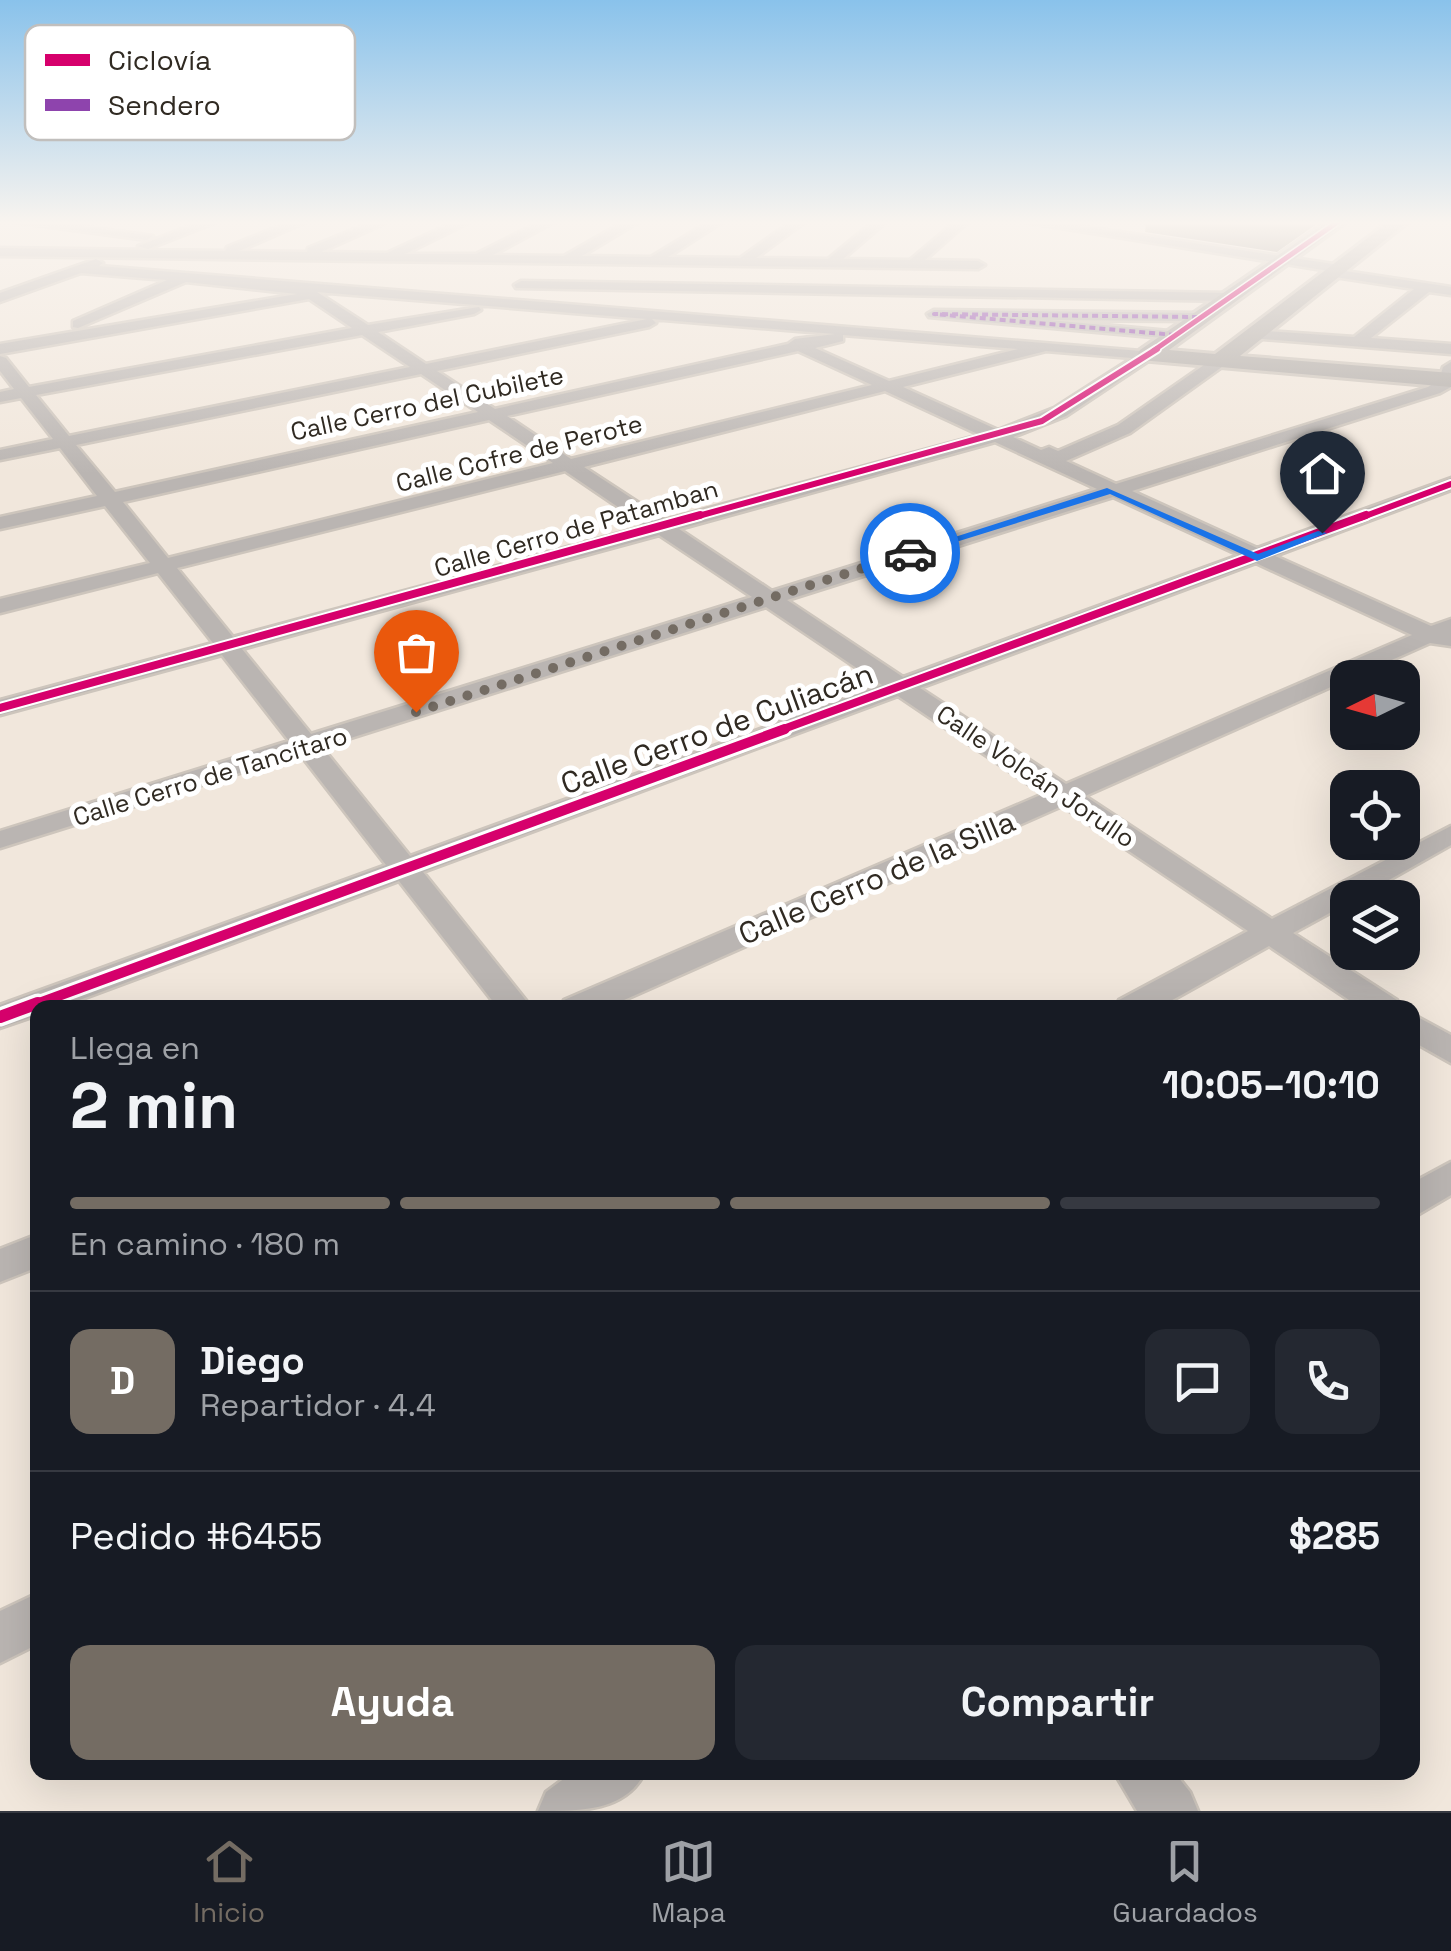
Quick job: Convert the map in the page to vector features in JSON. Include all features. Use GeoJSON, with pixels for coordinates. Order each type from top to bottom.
{"type":"FeatureCollection","features":[{"type":"Feature","properties":{"kind":"street"},"geometry":{"type":"LineString","coordinates":[[34,343],[119,306]]}},
{"type":"Feature","properties":{"kind":"street"},"geometry":{"type":"LineString","coordinates":[[0,349],[251,306]]}},
{"type":"Feature","properties":{"kind":"street","name":"Calle Volcán Jorullo"},"geometry":{"type":"LineString","coordinates":[[328,306],[1374,1000]]}},
{"type":"Feature","properties":{"kind":"street"},"geometry":{"type":"LineString","coordinates":[[0,397],[499,306]]}},
{"type":"Feature","properties":{"kind":"street"},"geometry":{"type":"LineString","coordinates":[[546,306],[1220,361],[1450,375]]}},
{"type":"Feature","properties":{"kind":"street"},"geometry":{"type":"LineString","coordinates":[[773,324],[785,306]]}},
{"type":"Feature","properties":{"kind":"street"},"geometry":{"type":"LineString","coordinates":[[1148,355],[1217,306]]}},
{"type":"Feature","properties":{"kind":"street"},"geometry":{"type":"LineString","coordinates":[[1051,461],[1124,430],[1162,406],[1290,306]]}},
{"type":"Feature","properties":{"kind":"street"},"geometry":{"type":"LineString","coordinates":[[1358,342],[1403,306]]}},
{"type":"Feature","properties":{"kind":"street"},"geometry":{"type":"LineString","coordinates":[[1175,335],[934,314],[1200,317]]}},
{"type":"Feature","properties":{"kind":"street"},"geometry":{"type":"LineString","coordinates":[[0,455],[683,316]]}},
{"type":"Feature","properties":{"kind":"street"},"geometry":{"type":"LineString","coordinates":[[742,321],[886,387],[1002,433],[1110,490],[1257,558],[1445,635]]}},
{"type":"Feature","properties":{"kind":"street","name":"Calle Cerro del Cubilete"},"geometry":{"type":"LineString","coordinates":[[0,522],[865,331]]}},
{"type":"Feature","properties":{"kind":"street"},"geometry":{"type":"LineString","coordinates":[[1251,334],[1451,349]]}},
{"type":"Feature","properties":{"kind":"street","name":"Calle Cofre de Perote"},"geometry":{"type":"LineString","coordinates":[[0,606],[1050,346]]}},
{"type":"Feature","properties":{"kind":"street","name":"Calle Cerro de Patamban"},"geometry":{"type":"LineString","coordinates":[[0,708],[1002,433],[1060,412],[1148,355]]}},
{"type":"Feature","properties":{"kind":"street"},"geometry":{"type":"LineString","coordinates":[[0,361],[510,1000]]}},
{"type":"Feature","properties":{"kind":"street","name":"Calle Cerro de Tancítaro"},"geometry":{"type":"LineString","coordinates":[[0,840],[310,746],[1434,390],[1450,375]]}},
{"type":"Feature","properties":{"kind":"street"},"geometry":{"type":"LineString","coordinates":[[1002,433],[1124,430]]}},
{"type":"Feature","properties":{"kind":"street"},"geometry":{"type":"LineString","coordinates":[[1051,461],[1057,432]]}},
{"type":"Feature","properties":{"kind":"street","name":"Calle Cerro de Culiacán"},"geometry":{"type":"LineString","coordinates":[[47,1000],[1451,484]]}},
{"type":"Feature","properties":{"kind":"street","name":"Calle Cerro de la Silla"},"geometry":{"type":"LineString","coordinates":[[594,1000],[1445,635]]}},
{"type":"Feature","properties":{"kind":"street"},"geometry":{"type":"LineString","coordinates":[[1146,1000],[1451,834]]}},
{"type":"Feature","properties":{"kind":"street","name":"Calle Cerro de Culiacán"},"geometry":{"type":"LineString","coordinates":[[0,1017],[30,1006]]}},
{"type":"Feature","properties":{"kind":"street"},"geometry":{"type":"LineString","coordinates":[[1420,1031],[1451,1051]]}},
{"type":"Feature","properties":{"kind":"street"},"geometry":{"type":"LineString","coordinates":[[1420,1197],[1451,1176]]}},
{"type":"Feature","properties":{"kind":"street"},"geometry":{"type":"LineString","coordinates":[[0,1266],[30,1253]]}},
{"type":"Feature","properties":{"kind":"street"},"geometry":{"type":"LineString","coordinates":[[0,1638],[30,1621]]}},
{"type":"Feature","properties":{"kind":"street"},"geometry":{"type":"LineString","coordinates":[[565,1811],[608,1780]]}},
{"type":"Feature","properties":{"kind":"street"},"geometry":{"type":"LineString","coordinates":[[1146,1780],[1171,1811]]}},
{"type":"Feature","properties":{"kind":"marked path"},"geometry":{"type":"LineString","coordinates":[[1175,335],[934,314],[1199,317]]}},
{"type":"Feature","properties":{"kind":"cycle path"},"geometry":{"type":"LineString","coordinates":[[0,708],[1042,421],[1219,306]]}},
{"type":"Feature","properties":{"kind":"cycle path"},"geometry":{"type":"LineString","coordinates":[[46,1000],[1451,484]]}},
{"type":"Feature","properties":{"kind":"cycle path"},"geometry":{"type":"LineString","coordinates":[[0,1017],[30,1006]]}},
{"type":"Feature","properties":{"kind":"way so far"},"geometry":{"type":"LineString","coordinates":[[416,712],[910,553]]}},
{"type":"Feature","properties":{"kind":"route"},"geometry":{"type":"LineString","coordinates":[[910,553],[1110,490],[1257,558],[1322,533]]}}]}
